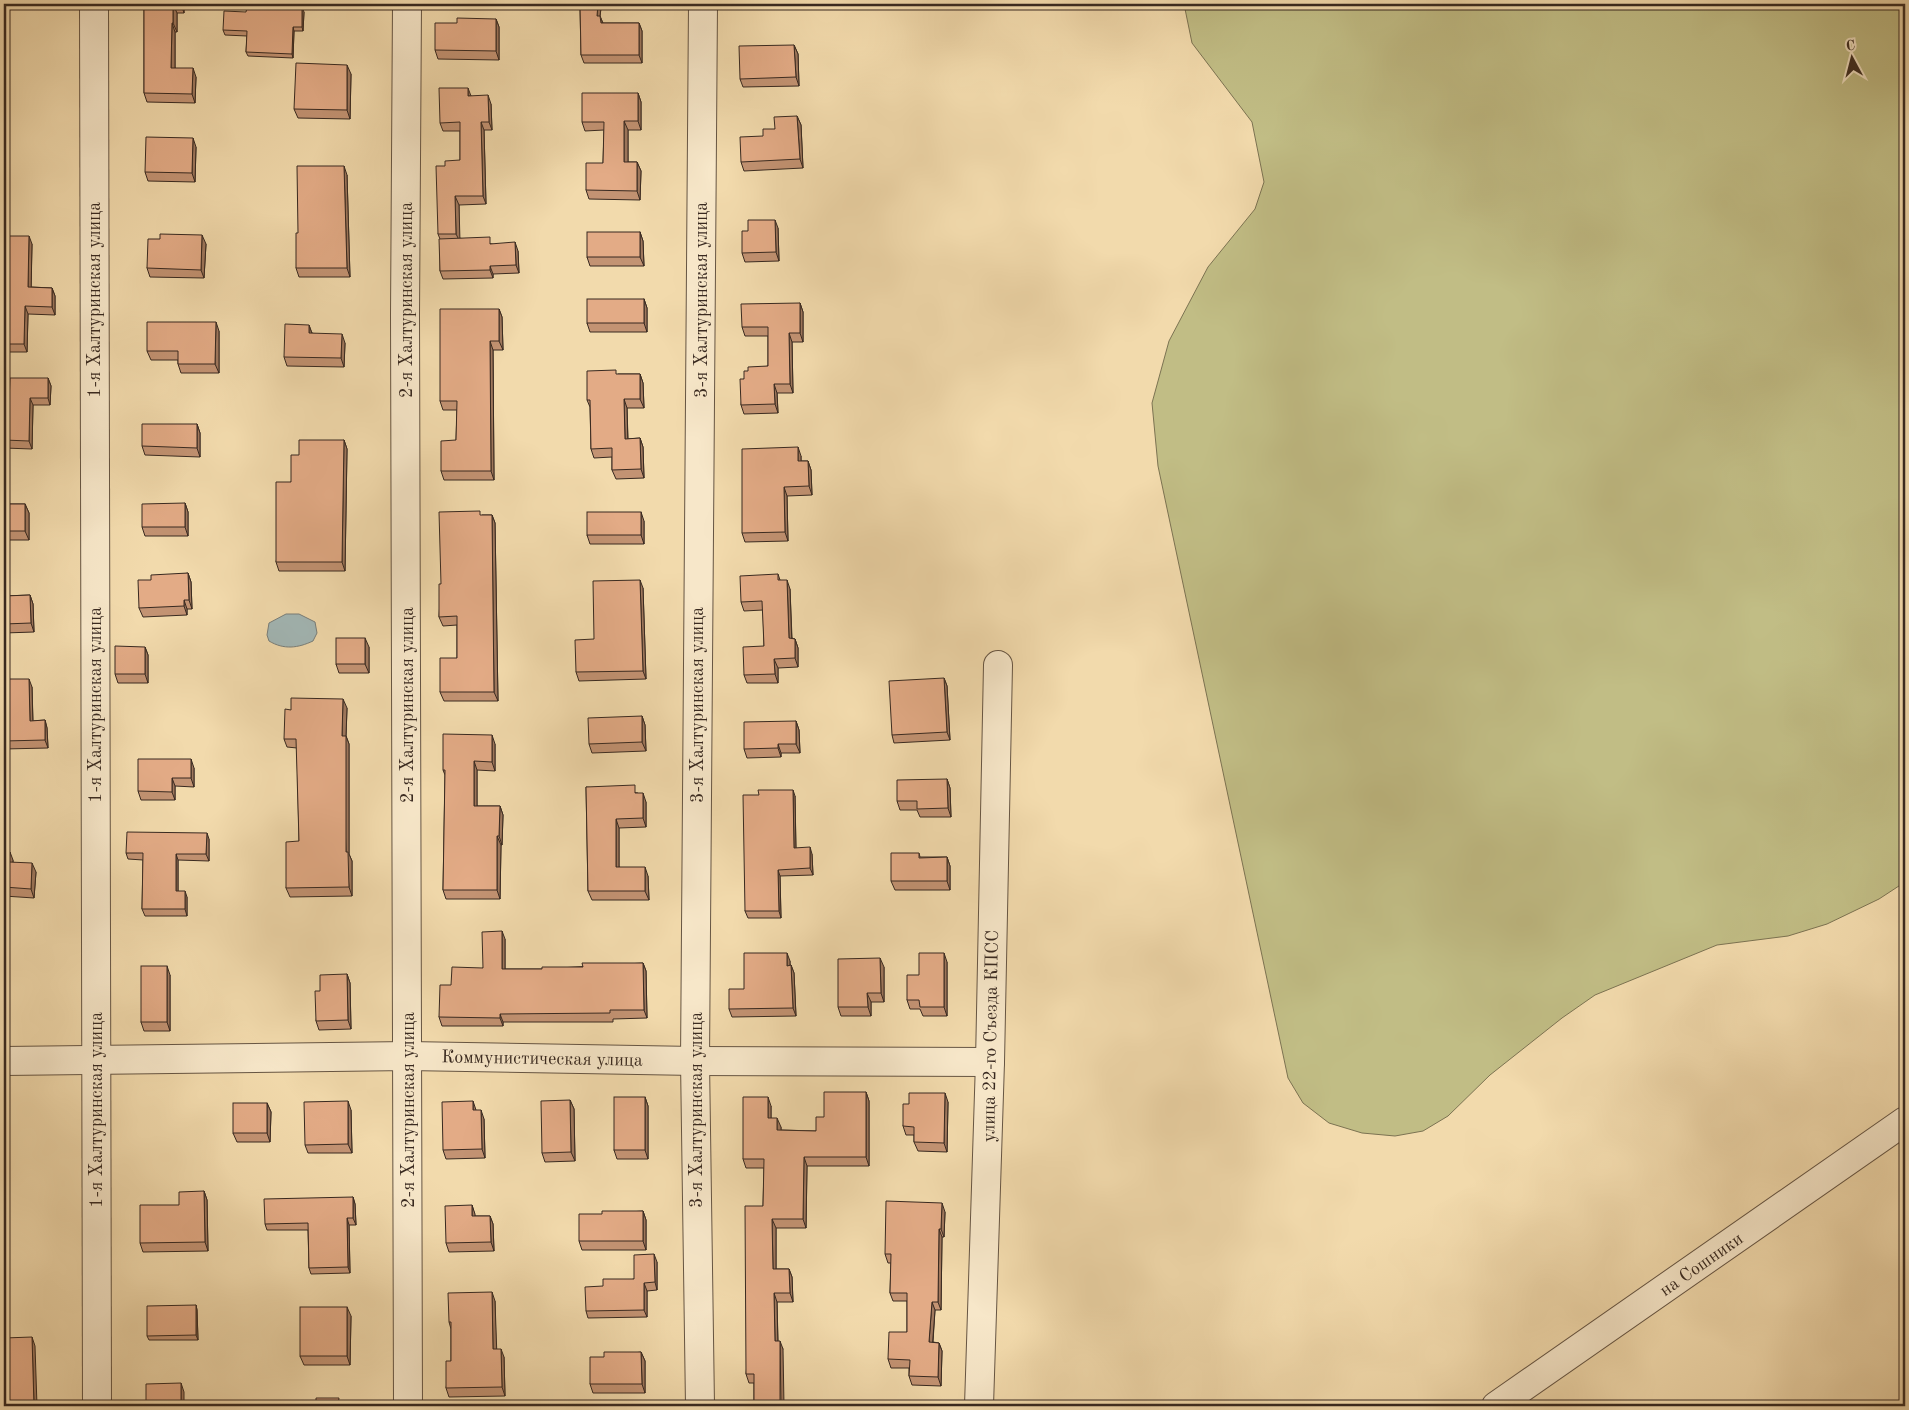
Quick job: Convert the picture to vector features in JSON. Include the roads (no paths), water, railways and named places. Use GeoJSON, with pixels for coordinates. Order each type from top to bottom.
{"type":"FeatureCollection","features":[{"type":"Feature","properties":{"kind":"street","name":"1-я Халтуринская улица"},"geometry":{"type":"LineString","coordinates":[[94,4],[97,1406]]}},
{"type":"Feature","properties":{"kind":"street","name":"2-я Халтуринская улица"},"geometry":{"type":"LineString","coordinates":[[407,4],[405,316],[408,1406]]}},
{"type":"Feature","properties":{"kind":"street","name":"3-я Халтуринская улица"},"geometry":{"type":"LineString","coordinates":[[700,1406],[695,1060],[703,4]]}},
{"type":"Feature","properties":{"kind":"street","name":"улица 22-го Съезда КПСС"},"geometry":{"type":"LineString","coordinates":[[978,1406],[990,1062],[998,665]]}},
{"type":"Feature","properties":{"kind":"street","name":"Коммунистическая улица"},"geometry":{"type":"LineString","coordinates":[[4,1061],[408,1056],[990,1062]]}},
{"type":"Feature","properties":{"kind":"street","name":"на Сошники"},"geometry":{"type":"LineString","coordinates":[[1496,1406],[1905,1121]]}}]}
